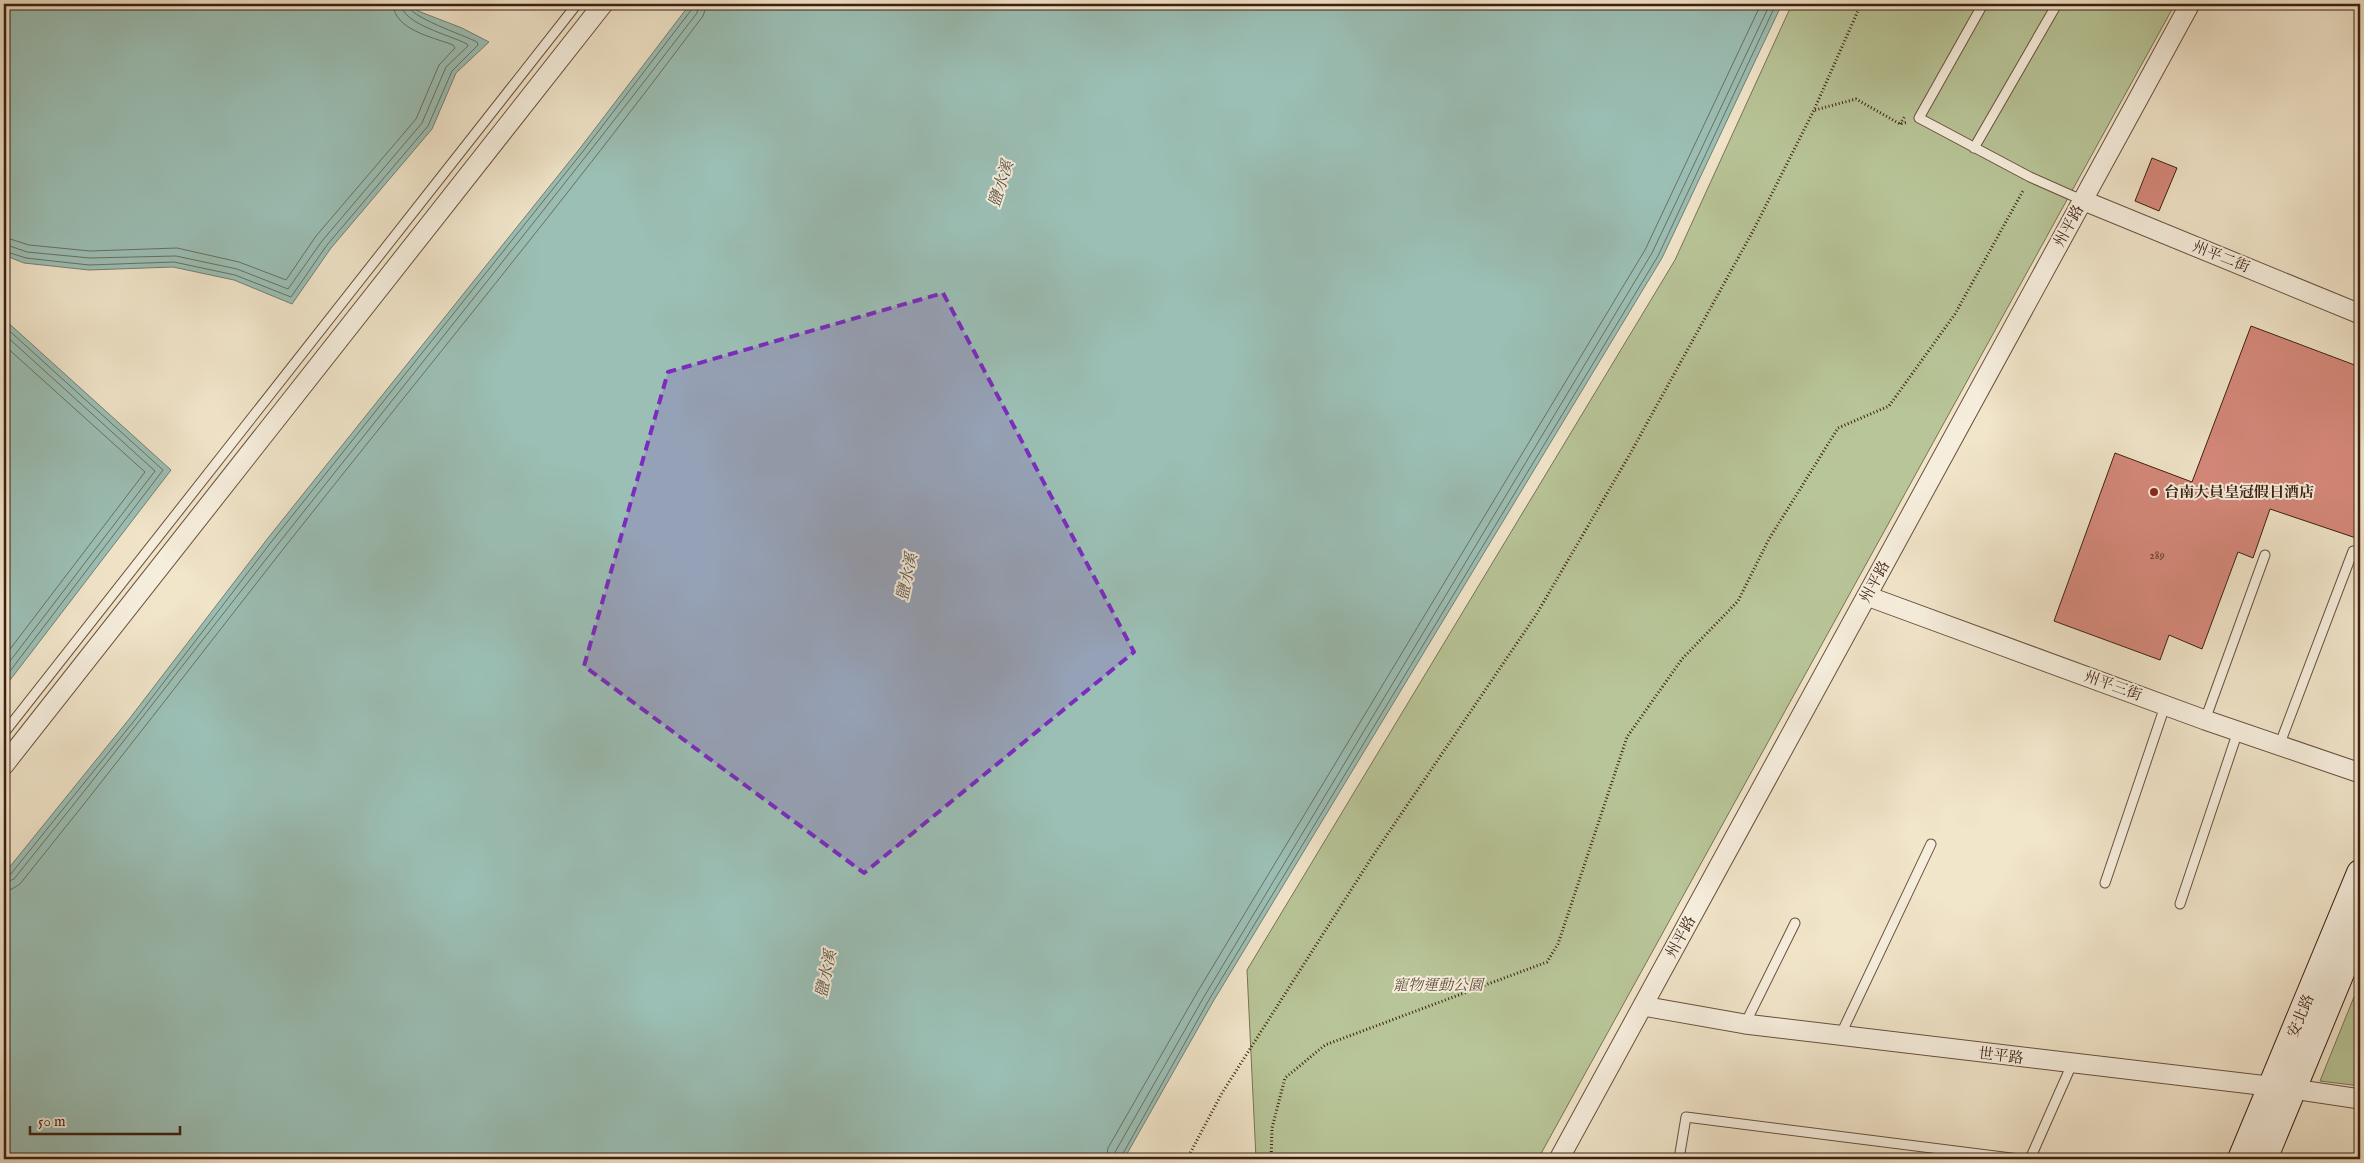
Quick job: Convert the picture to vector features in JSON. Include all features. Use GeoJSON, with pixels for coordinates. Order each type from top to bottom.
{"type":"FeatureCollection","features":[{"type":"Feature","properties":{"kind":"street"},"geometry":{"type":"LineString","coordinates":[[4,765],[603,4]]}},
{"type":"Feature","properties":{"kind":"street","name":"州平路"},"geometry":{"type":"LineString","coordinates":[[1560,1159],[2190,4]]}},
{"type":"Feature","properties":{"kind":"street","name":"州平二街"},"geometry":{"type":"LineString","coordinates":[[2082,200],[2360,314]]}},
{"type":"Feature","properties":{"kind":"street","name":"州平三街"},"geometry":{"type":"LineString","coordinates":[[1867,596],[2238,732],[2360,773]]}},
{"type":"Feature","properties":{"kind":"street","name":"安北路"},"geometry":{"type":"LineString","coordinates":[[2264,1159],[2282,1088],[2360,873]]}},
{"type":"Feature","properties":{"kind":"street","name":"安北路"},"geometry":{"type":"LineString","coordinates":[[2241,1159],[2282,1088],[2360,927]]}},
{"type":"Feature","properties":{"kind":"street","name":"世平路"},"geometry":{"type":"LineString","coordinates":[[1643,1006],[1745,1024],[2360,1099]]}},
{"type":"Feature","properties":{"kind":"lane"},"geometry":{"type":"LineString","coordinates":[[4,733],[576,4]]}},
{"type":"Feature","properties":{"kind":"lane"},"geometry":{"type":"LineString","coordinates":[[1983,4],[1919,118],[2030,177],[2082,200]]}},
{"type":"Feature","properties":{"kind":"lane"},"geometry":{"type":"LineString","coordinates":[[1974,148],[2057,4]]}},
{"type":"Feature","properties":{"kind":"lane"},"geometry":{"type":"LineString","coordinates":[[2279,746],[2353,551]]}},
{"type":"Feature","properties":{"kind":"lane"},"geometry":{"type":"LineString","coordinates":[[2205,720],[2266,555]]}},
{"type":"Feature","properties":{"kind":"lane"},"geometry":{"type":"LineString","coordinates":[[2105,883],[2166,706]]}},
{"type":"Feature","properties":{"kind":"lane"},"geometry":{"type":"LineString","coordinates":[[2180,904],[2238,732]]}},
{"type":"Feature","properties":{"kind":"lane"},"geometry":{"type":"LineString","coordinates":[[1839,1036],[1931,844]]}},
{"type":"Feature","properties":{"kind":"lane"},"geometry":{"type":"LineString","coordinates":[[1745,1024],[1795,923]]}},
{"type":"Feature","properties":{"kind":"lane"},"geometry":{"type":"LineString","coordinates":[[2030,1159],[2072,1064]]}},
{"type":"Feature","properties":{"kind":"lane"},"geometry":{"type":"LineString","coordinates":[[1679,1159],[1686,1117],[2019,1159]]}},
{"type":"Feature","properties":{"kind":"path"},"geometry":{"type":"LineString","coordinates":[[1187,1159],[1222,1094],[1372,857],[1536,615],[1630,454],[1753,230],[1814,110],[1861,4]]}},
{"type":"Feature","properties":{"kind":"path"},"geometry":{"type":"LineString","coordinates":[[1814,110],[1856,99],[1900,124],[1919,118]]}},
{"type":"Feature","properties":{"kind":"path"},"geometry":{"type":"LineString","coordinates":[[1271,1159],[1272,1128],[1285,1078],[1325,1045],[1547,962],[1558,944],[1627,737],[1682,659],[1738,601],[1769,539],[1838,428],[1889,406],[1955,314],[2030,177]]}},
{"type":"Feature","properties":{"kind":"highlighted area"},"geometry":{"type":"Polygon","coordinates":[[[943,293],[1134,652],[864,873],[584,666],[668,372],[943,293]]]}},
{"type":"Feature","properties":{"kind":"green space","name":"寵物運動公園"},"geometry":{"type":"Polygon","coordinates":[[[1792,4],[2175,4],[1538,1159],[1256,1159],[1247,970],[1675,260],[1792,4]]]}},
{"type":"Feature","properties":{"kind":"green space"},"geometry":{"type":"Polygon","coordinates":[[[2360,982],[2360,1086],[2320,1081],[2360,982]]]}},
{"type":"Feature","properties":{"kind":"water"},"geometry":{"type":"Polygon","coordinates":[[[4,4],[410,4],[418,11],[462,28],[489,42],[456,73],[432,129],[331,248],[292,304],[234,280],[173,267],[89,270],[24,263],[4,255],[4,4]]]}},
{"type":"Feature","properties":{"kind":"water","name":"鹽水溪"},"geometry":{"type":"Polygon","coordinates":[[[690,4],[1782,4],[1662,258],[1214,1000],[1124,1159],[4,1159],[4,874],[130,718],[268,538],[581,147],[690,4]]]}},
{"type":"Feature","properties":{"kind":"water"},"geometry":{"type":"Polygon","coordinates":[[[4,319],[171,470],[4,688],[4,319]]]}},
{"type":"Feature","properties":{"kind":"building"},"geometry":{"type":"Polygon","coordinates":[[[2152,158],[2177,168],[2159,211],[2135,201],[2152,158]]]}},
{"type":"Feature","properties":{"kind":"building"},"geometry":{"type":"Polygon","coordinates":[[[2251,326],[2360,367],[2360,525],[2356,538],[2270,509],[2253,558],[2238,552],[2202,649],[2169,635],[2160,660],[2054,621],[2115,453],[2192,482],[2251,326]]]}},
{"type":"Feature","properties":{"kind":"place","name":"台南大員皇冠假日酒店"},"geometry":{"type":"Point","coordinates":[2154,492]}}]}
